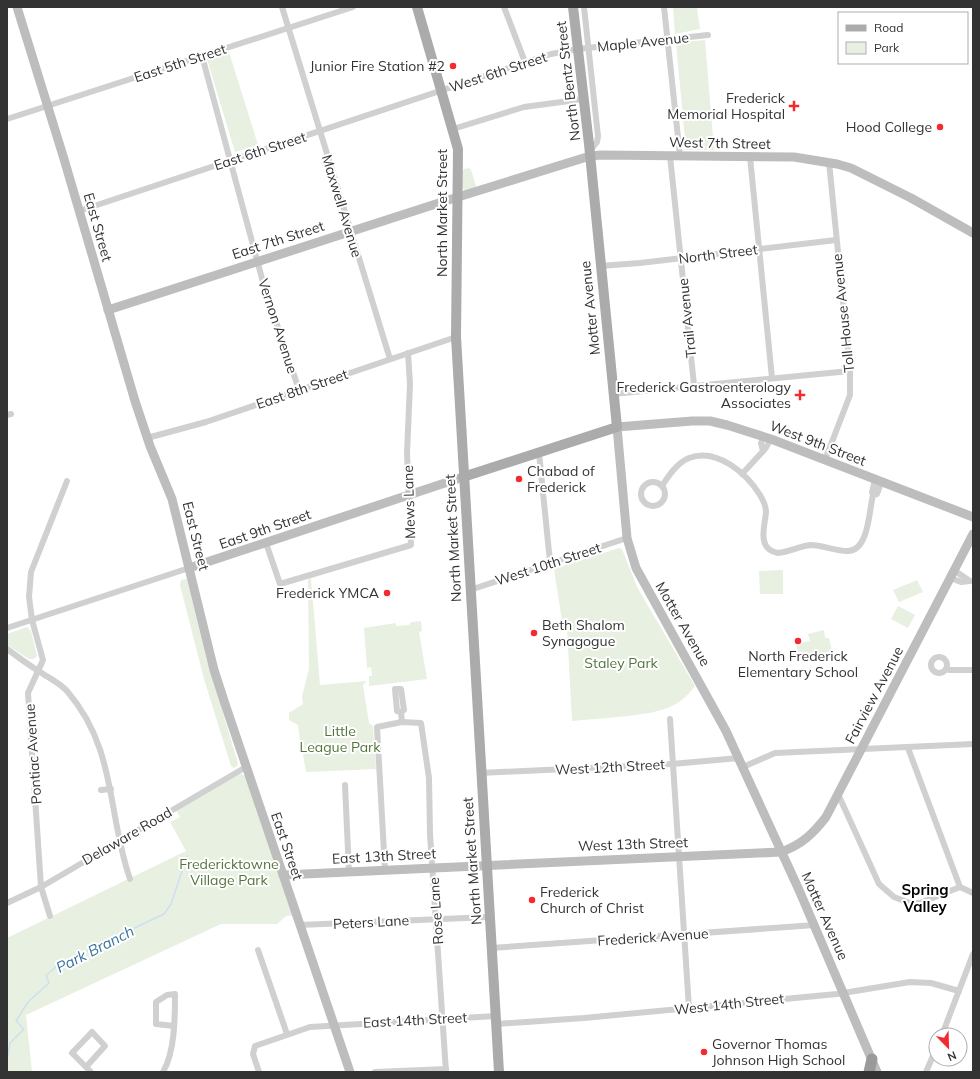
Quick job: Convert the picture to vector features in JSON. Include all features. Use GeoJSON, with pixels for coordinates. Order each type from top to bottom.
{"type":"FeatureCollection","features":[{"type":"Feature","properties":{"kind":"highway"},"geometry":{"type":"LineString","coordinates":[[869,1072],[872,1059]]}},
{"type":"Feature","properties":{"kind":"main road","name":"East Street"},"geometry":{"type":"LineString","coordinates":[[16,7],[147,438],[172,499],[214,670],[299,925],[350,1072]]}},
{"type":"Feature","properties":{"kind":"main road","name":"North Market Street"},"geometry":{"type":"LineString","coordinates":[[417,7],[458,149],[459,176],[456,197],[456,336],[480,773],[499,1072]]}},
{"type":"Feature","properties":{"kind":"main road","name":"North Bentz Street"},"geometry":{"type":"LineString","coordinates":[[573,7],[590,154]]}},
{"type":"Feature","properties":{"kind":"main road","name":"West 7th Street"},"geometry":{"type":"LineString","coordinates":[[456,197],[590,154],[794,157],[829,162],[851,168],[911,198],[973,233]]}},
{"type":"Feature","properties":{"kind":"main road","name":"Motter Avenue"},"geometry":{"type":"LineString","coordinates":[[590,154],[617,428],[626,538],[636,568],[644,584],[703,687],[739,758],[815,925],[877,1072]]}},
{"type":"Feature","properties":{"kind":"main road","name":"East 7th Street"},"geometry":{"type":"LineString","coordinates":[[108,310],[456,197]]}},
{"type":"Feature","properties":{"kind":"main road","name":"West 9th Street"},"geometry":{"type":"LineString","coordinates":[[463,477],[617,428],[692,421],[710,421],[767,438],[878,482],[973,517]]}},
{"type":"Feature","properties":{"kind":"main road","name":"East 9th Street"},"geometry":{"type":"LineString","coordinates":[[189,568],[463,477]]}},
{"type":"Feature","properties":{"kind":"main road","name":"Fairview Avenue"},"geometry":{"type":"LineString","coordinates":[[781,852],[800,843],[814,833],[826,817],[973,534]]}},
{"type":"Feature","properties":{"kind":"main road","name":"West 13th Street"},"geometry":{"type":"LineString","coordinates":[[486,865],[781,852]]}},
{"type":"Feature","properties":{"kind":"main road","name":"East 13th Street"},"geometry":{"type":"LineString","coordinates":[[283,875],[486,865]]}},
{"type":"Feature","properties":{"kind":"street","name":"Maxwell Avenue"},"geometry":{"type":"LineString","coordinates":[[282,7],[287,28],[390,359]]}},
{"type":"Feature","properties":{"kind":"street","name":"East 5th Street"},"geometry":{"type":"LineString","coordinates":[[7,119],[353,7]]}},
{"type":"Feature","properties":{"kind":"street"},"geometry":{"type":"LineString","coordinates":[[504,7],[525,62]]}},
{"type":"Feature","properties":{"kind":"street","name":"North Bentz Street"},"geometry":{"type":"LineString","coordinates":[[584,7],[598,139],[590,154]]}},
{"type":"Feature","properties":{"kind":"street","name":"Trail Avenue"},"geometry":{"type":"LineString","coordinates":[[664,7],[668,40],[681,258],[694,385]]}},
{"type":"Feature","properties":{"kind":"street","name":"Maple Avenue"},"geometry":{"type":"LineString","coordinates":[[578,49],[708,35]]}},
{"type":"Feature","properties":{"kind":"street","name":"West 6th Street"},"geometry":{"type":"LineString","coordinates":[[442,90],[525,62],[578,49]]}},
{"type":"Feature","properties":{"kind":"street","name":"Vernon Avenue"},"geometry":{"type":"LineString","coordinates":[[202,56],[264,286],[299,390]]}},
{"type":"Feature","properties":{"kind":"street","name":"East 6th Street"},"geometry":{"type":"LineString","coordinates":[[79,211],[442,90]]}},
{"type":"Feature","properties":{"kind":"street"},"geometry":{"type":"LineString","coordinates":[[453,130],[524,107],[584,99]]}},
{"type":"Feature","properties":{"kind":"street"},"geometry":{"type":"LineString","coordinates":[[750,157],[772,378]]}},
{"type":"Feature","properties":{"kind":"street","name":"Toll House Avenue"},"geometry":{"type":"LineString","coordinates":[[825,460],[850,395],[850,371],[829,162]]}},
{"type":"Feature","properties":{"kind":"street","name":"North Street"},"geometry":{"type":"LineString","coordinates":[[600,266],[836,240]]}},
{"type":"Feature","properties":{"kind":"street","name":"East 8th Street"},"geometry":{"type":"LineString","coordinates":[[147,438],[206,422],[456,336]]}},
{"type":"Feature","properties":{"kind":"street","name":"Mews Lane"},"geometry":{"type":"LineString","coordinates":[[266,543],[280,584],[412,545],[408,495],[407,453],[410,384],[408,353]]}},
{"type":"Feature","properties":{"kind":"street"},"geometry":{"type":"LineString","coordinates":[[613,394],[850,371]]}},
{"type":"Feature","properties":{"kind":"street"},"geometry":{"type":"LineString","coordinates":[[742,474],[762,451],[761,443],[767,438]]}},
{"type":"Feature","properties":{"kind":"street"},"geometry":{"type":"LineString","coordinates":[[539,453],[550,562]]}},
{"type":"Feature","properties":{"kind":"street"},"geometry":{"type":"LineString","coordinates":[[662,486],[676,468],[689,458],[711,457],[722,460],[742,474],[759,494],[764,504],[766,513],[762,532],[765,543],[771,551],[778,553],[810,545],[847,551],[854,549],[862,542],[867,532],[873,495],[872,492],[878,482]]}},
{"type":"Feature","properties":{"kind":"street","name":"Pontiac Avenue"},"geometry":{"type":"LineString","coordinates":[[50,916],[41,887],[28,693],[43,660],[32,620],[29,597],[31,572],[67,481]]}},
{"type":"Feature","properties":{"kind":"street","name":"West 10th Street"},"geometry":{"type":"LineString","coordinates":[[470,590],[550,562],[626,538]]}},
{"type":"Feature","properties":{"kind":"street","name":"East 9th Street"},"geometry":{"type":"LineString","coordinates":[[7,628],[189,568]]}},
{"type":"Feature","properties":{"kind":"street"},"geometry":{"type":"LineString","coordinates":[[953,575],[972,580]]}},
{"type":"Feature","properties":{"kind":"street"},"geometry":{"type":"LineString","coordinates":[[7,649],[38,671],[59,683],[67,691],[94,733],[103,756],[111,789],[119,841],[130,879]]}},
{"type":"Feature","properties":{"kind":"street"},"geometry":{"type":"LineString","coordinates":[[946,669],[973,670]]}},
{"type":"Feature","properties":{"kind":"street"},"geometry":{"type":"LineString","coordinates":[[385,870],[377,727],[402,722],[401,712]]}},
{"type":"Feature","properties":{"kind":"street"},"geometry":{"type":"LineString","coordinates":[[670,719],[689,1008]]}},
{"type":"Feature","properties":{"kind":"street","name":"Rose Lane"},"geometry":{"type":"LineString","coordinates":[[402,722],[421,723],[429,778],[430,834],[446,1070]]}},
{"type":"Feature","properties":{"kind":"street"},"geometry":{"type":"LineString","coordinates":[[743,767],[775,753],[973,744]]}},
{"type":"Feature","properties":{"kind":"street"},"geometry":{"type":"LineString","coordinates":[[908,748],[960,887],[973,893]]}},
{"type":"Feature","properties":{"kind":"street","name":"West 12th Street"},"geometry":{"type":"LineString","coordinates":[[480,773],[672,764],[739,758]]}},
{"type":"Feature","properties":{"kind":"street","name":"Delaware Road"},"geometry":{"type":"LineString","coordinates":[[7,903],[41,887],[246,767]]}},
{"type":"Feature","properties":{"kind":"street"},"geometry":{"type":"LineString","coordinates":[[345,785],[349,872]]}},
{"type":"Feature","properties":{"kind":"street"},"geometry":{"type":"LineString","coordinates":[[101,790],[111,789]]}},
{"type":"Feature","properties":{"kind":"street"},"geometry":{"type":"LineString","coordinates":[[838,794],[879,884],[889,893],[901,900],[920,903],[960,887]]}},
{"type":"Feature","properties":{"kind":"street","name":"Peters Lane"},"geometry":{"type":"LineString","coordinates":[[299,925],[318,926],[436,918],[490,917]]}},
{"type":"Feature","properties":{"kind":"street","name":"Frederick Avenue"},"geometry":{"type":"LineString","coordinates":[[491,948],[815,925]]}},
{"type":"Feature","properties":{"kind":"street"},"geometry":{"type":"LineString","coordinates":[[258,950],[287,1034]]}},
{"type":"Feature","properties":{"kind":"street"},"geometry":{"type":"LineString","coordinates":[[945,1027],[973,954]]}},
{"type":"Feature","properties":{"kind":"street","name":"West 14th Street"},"geometry":{"type":"LineString","coordinates":[[496,1020],[584,1018],[844,993],[901,982],[916,981],[931,983],[959,991]]}},
{"type":"Feature","properties":{"kind":"street"},"geometry":{"type":"LineString","coordinates":[[163,1072],[169,1056],[174,1026],[175,994],[167,995],[156,1002],[156,1024],[174,1026]]}},
{"type":"Feature","properties":{"kind":"street","name":"East 14th Street"},"geometry":{"type":"LineString","coordinates":[[259,1072],[253,1054],[254,1049],[258,1044],[310,1027],[443,1019],[496,1020]]}},
{"type":"Feature","properties":{"kind":"street"},"geometry":{"type":"LineString","coordinates":[[92,1032],[105,1046],[88,1070],[72,1054],[92,1032]]}},
{"type":"Feature","properties":{"kind":"street"},"geometry":{"type":"LineString","coordinates":[[375,1072],[446,1070]]}},
{"type":"Feature","properties":{"kind":"green space"},"geometry":{"type":"Polygon","coordinates":[[[673,7],[697,7],[700,29],[675,34],[673,7]]]}},
{"type":"Feature","properties":{"kind":"green space"},"geometry":{"type":"Polygon","coordinates":[[[705,40],[714,150],[686,150],[676,43],[705,40]]]}},
{"type":"Feature","properties":{"kind":"green space"},"geometry":{"type":"Polygon","coordinates":[[[229,52],[258,145],[235,152],[207,59],[229,52]]]}},
{"type":"Feature","properties":{"kind":"green space"},"geometry":{"type":"Polygon","coordinates":[[[469,168],[477,189],[467,192],[462,188],[462,172],[464,169],[469,168]]]}},
{"type":"Feature","properties":{"kind":"green space","name":"Staley Park"},"geometry":{"type":"Polygon","coordinates":[[[619,548],[622,549],[637,587],[695,686],[680,701],[664,709],[639,715],[572,721],[567,628],[563,627],[554,569],[619,548]]]}},
{"type":"Feature","properties":{"kind":"green space"},"geometry":{"type":"Polygon","coordinates":[[[783,570],[783,594],[760,594],[759,571],[783,570]]]}},
{"type":"Feature","properties":{"kind":"green space","name":"Little League Park"},"geometry":{"type":"Polygon","coordinates":[[[311,578],[320,685],[367,681],[363,685],[369,723],[373,726],[376,769],[306,772],[303,754],[300,752],[301,749],[298,725],[289,720],[289,713],[303,704],[302,696],[309,669],[308,580],[311,578]]]}},
{"type":"Feature","properties":{"kind":"green space"},"geometry":{"type":"Polygon","coordinates":[[[187,579],[207,661],[238,763],[234,768],[231,766],[204,679],[180,585],[181,580],[187,579]]]}},
{"type":"Feature","properties":{"kind":"green space"},"geometry":{"type":"Polygon","coordinates":[[[917,580],[923,592],[899,602],[893,590],[917,580]]]}},
{"type":"Feature","properties":{"kind":"green space"},"geometry":{"type":"Polygon","coordinates":[[[898,606],[915,615],[908,628],[891,619],[898,606]]]}},
{"type":"Feature","properties":{"kind":"green space"},"geometry":{"type":"Polygon","coordinates":[[[421,621],[422,631],[419,632],[427,679],[369,686],[369,676],[372,676],[371,667],[367,668],[364,628],[396,623],[396,626],[409,625],[411,622],[421,621]]]}},
{"type":"Feature","properties":{"kind":"green space"},"geometry":{"type":"Polygon","coordinates":[[[27,627],[31,631],[37,656],[34,659],[29,659],[7,645],[7,634],[27,627]]]}},
{"type":"Feature","properties":{"kind":"green space"},"geometry":{"type":"Polygon","coordinates":[[[824,630],[825,638],[829,638],[832,651],[799,659],[796,644],[810,641],[808,634],[824,630]]]}},
{"type":"Feature","properties":{"kind":"green space","name":"Fredericktowne Village Park"},"geometry":{"type":"Polygon","coordinates":[[[235,773],[242,774],[247,778],[296,915],[286,916],[277,924],[221,924],[26,1015],[32,1072],[7,1072],[7,938],[186,851],[170,822],[180,817],[174,807],[235,773]]]}},
{"type":"Feature","properties":{"kind":"waterway","name":"Park Branch"},"geometry":{"type":"LineString","coordinates":[[7,1060],[10,1043],[24,1029],[16,1021],[28,1002],[49,983],[46,975],[61,963],[164,914],[171,904],[187,856]]}},
{"type":"Feature","properties":{"kind":"place","name":"Junior Fire Station #2"},"geometry":{"type":"Point","coordinates":[453,66]}},
{"type":"Feature","properties":{"kind":"place","name":"Frederick Memorial Hospital"},"geometry":{"type":"Point","coordinates":[794,106]}},
{"type":"Feature","properties":{"kind":"place","name":"Hood College"},"geometry":{"type":"Point","coordinates":[940,127]}},
{"type":"Feature","properties":{"kind":"place","name":"Frederick Gastroenterology Associates"},"geometry":{"type":"Point","coordinates":[800,395]}},
{"type":"Feature","properties":{"kind":"place","name":"Chabad of Frederick"},"geometry":{"type":"Point","coordinates":[519,479]}},
{"type":"Feature","properties":{"kind":"place","name":"Frederick YMCA"},"geometry":{"type":"Point","coordinates":[387,593]}},
{"type":"Feature","properties":{"kind":"place","name":"Beth Shalom Synagogue"},"geometry":{"type":"Point","coordinates":[534,633]}},
{"type":"Feature","properties":{"kind":"place","name":"North Frederick Elementary School"},"geometry":{"type":"Point","coordinates":[798,641]}},
{"type":"Feature","properties":{"kind":"place","name":"Frederick Church of Christ"},"geometry":{"type":"Point","coordinates":[532,900]}},
{"type":"Feature","properties":{"kind":"place","name":"Governor Thomas Johnson High School"},"geometry":{"type":"Point","coordinates":[704,1052]}},
{"type":"Feature","properties":{"kind":"district","name":"Spring Valley"},"geometry":{"type":"Point","coordinates":[925,898]}}]}
